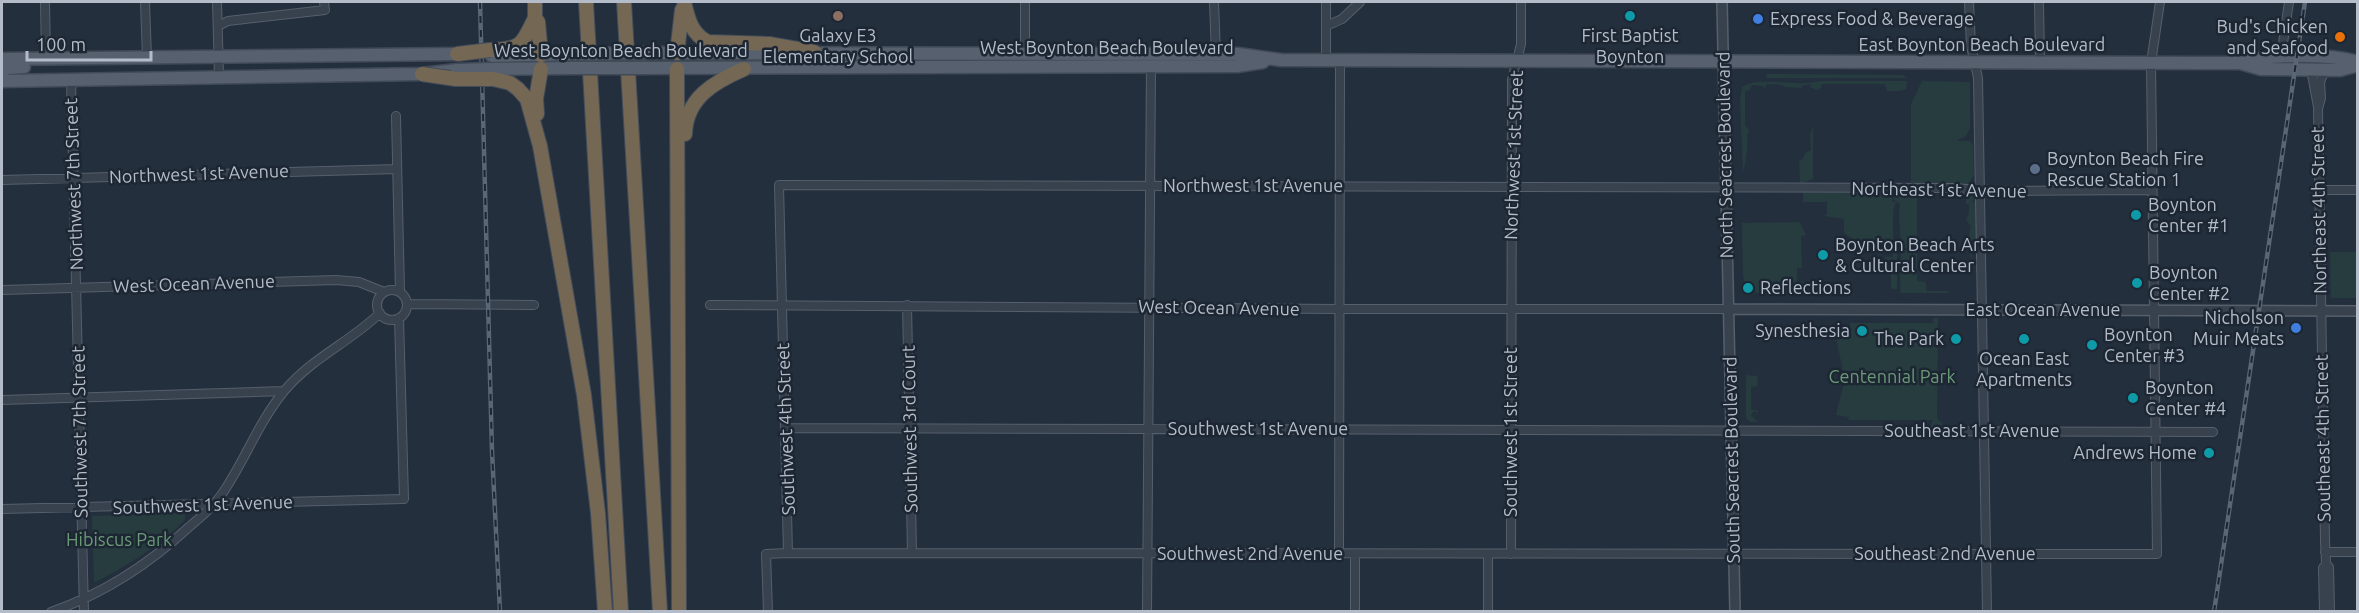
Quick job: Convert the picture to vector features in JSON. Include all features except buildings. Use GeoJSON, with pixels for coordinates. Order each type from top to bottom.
{"type":"FeatureCollection","features":[{"type":"Feature","properties":{"kind":"highway"},"geometry":{"type":"LineString","coordinates":[[457,54],[490,53],[520,44],[527,36],[535,18],[535,2]]}},
{"type":"Feature","properties":{"kind":"highway"},"geometry":{"type":"LineString","coordinates":[[586,2],[621,612]]}},
{"type":"Feature","properties":{"kind":"highway"},"geometry":{"type":"LineString","coordinates":[[624,2],[660,612]]}},
{"type":"Feature","properties":{"kind":"highway"},"geometry":{"type":"LineString","coordinates":[[683,2],[691,26],[700,38],[708,42],[769,44],[814,52]]}},
{"type":"Feature","properties":{"kind":"highway"},"geometry":{"type":"LineString","coordinates":[[677,53],[683,2]]}},
{"type":"Feature","properties":{"kind":"highway"},"geometry":{"type":"LineString","coordinates":[[535,18],[538,22],[541,62],[536,99],[540,146]]}},
{"type":"Feature","properties":{"kind":"highway"},"geometry":{"type":"LineString","coordinates":[[677,69],[679,612]]}},
{"type":"Feature","properties":{"kind":"highway"},"geometry":{"type":"LineString","coordinates":[[678,184],[685,145],[685,126],[692,107],[713,84],[744,69]]}},
{"type":"Feature","properties":{"kind":"highway"},"geometry":{"type":"LineString","coordinates":[[422,74],[456,79],[492,74],[510,83],[526,99],[540,146],[567,286],[584,394],[596,493],[605,612]]}},
{"type":"Feature","properties":{"kind":"main road"},"geometry":{"type":"LineString","coordinates":[[932,67],[963,59],[1011,58],[1023,52]]}},
{"type":"Feature","properties":{"kind":"main road","name":"West Boynton Beach Boulevard"},"geometry":{"type":"LineString","coordinates":[[492,74],[570,54],[1023,52],[1238,54],[1276,60]]}},
{"type":"Feature","properties":{"kind":"main road","name":"West Boynton Beach Boulevard"},"geometry":{"type":"LineString","coordinates":[[490,53],[570,68],[677,69],[1237,66],[1276,60],[1723,62]]}},
{"type":"Feature","properties":{"kind":"main road"},"geometry":{"type":"LineString","coordinates":[[677,53],[677,69]]}},
{"type":"Feature","properties":{"kind":"main road"},"geometry":{"type":"LineString","coordinates":[[2,59],[457,54]]}},
{"type":"Feature","properties":{"kind":"main road","name":"East Boynton Beach Boulevard"},"geometry":{"type":"LineString","coordinates":[[1723,62],[2240,63],[2262,57],[2341,57],[2358,63]]}},
{"type":"Feature","properties":{"kind":"main road"},"geometry":{"type":"LineString","coordinates":[[2,71],[12,67],[79,67],[102,59]]}},
{"type":"Feature","properties":{"kind":"main road","name":"East Boynton Beach Boulevard"},"geometry":{"type":"LineString","coordinates":[[2240,63],[2261,69],[2325,70],[2340,70],[2358,63]]}},
{"type":"Feature","properties":{"kind":"main road"},"geometry":{"type":"LineString","coordinates":[[2,81],[422,74]]}},
{"type":"Feature","properties":{"kind":"street"},"geometry":{"type":"LineString","coordinates":[[45,2],[46,59]]}},
{"type":"Feature","properties":{"kind":"street"},"geometry":{"type":"LineString","coordinates":[[145,2],[147,58]]}},
{"type":"Feature","properties":{"kind":"street"},"geometry":{"type":"LineString","coordinates":[[217,2],[219,76]]}},
{"type":"Feature","properties":{"kind":"street"},"geometry":{"type":"LineString","coordinates":[[218,26],[228,21],[325,10],[324,2]]}},
{"type":"Feature","properties":{"kind":"street"},"geometry":{"type":"LineString","coordinates":[[1023,52],[1025,2]]}},
{"type":"Feature","properties":{"kind":"street"},"geometry":{"type":"LineString","coordinates":[[1214,2],[1216,54]]}},
{"type":"Feature","properties":{"kind":"street"},"geometry":{"type":"LineString","coordinates":[[1326,2],[1326,60]]}},
{"type":"Feature","properties":{"kind":"street"},"geometry":{"type":"LineString","coordinates":[[1326,27],[1342,19],[1360,2]]}},
{"type":"Feature","properties":{"kind":"street","name":"Northwest 1st Street"},"geometry":{"type":"LineString","coordinates":[[1511,309],[1512,80],[1521,44],[1521,2]]}},
{"type":"Feature","properties":{"kind":"street","name":"North Seacrest Boulevard"},"geometry":{"type":"LineString","coordinates":[[1722,2],[1728,309]]}},
{"type":"Feature","properties":{"kind":"street"},"geometry":{"type":"LineString","coordinates":[[1969,2],[1971,46],[1978,78],[1987,612]]}},
{"type":"Feature","properties":{"kind":"street"},"geometry":{"type":"LineString","coordinates":[[2039,2],[2040,62]]}},
{"type":"Feature","properties":{"kind":"street"},"geometry":{"type":"LineString","coordinates":[[2157,432],[2151,63],[2160,2]]}},
{"type":"Feature","properties":{"kind":"street"},"geometry":{"type":"LineString","coordinates":[[2281,57],[2289,2]]}},
{"type":"Feature","properties":{"kind":"street"},"geometry":{"type":"LineString","coordinates":[[1339,554],[1340,60]]}},
{"type":"Feature","properties":{"kind":"street"},"geometry":{"type":"LineString","coordinates":[[1147,612],[1151,65]]}},
{"type":"Feature","properties":{"kind":"street","name":"Northeast 4th Street"},"geometry":{"type":"LineString","coordinates":[[2311,69],[2318,109],[2321,311]]}},
{"type":"Feature","properties":{"kind":"street","name":"Northeast 4th Street"},"geometry":{"type":"LineString","coordinates":[[2318,109],[2321,98],[2320,82],[2325,70]]}},
{"type":"Feature","properties":{"kind":"street","name":"Northwest 7th Street"},"geometry":{"type":"LineString","coordinates":[[71,80],[77,288]]}},
{"type":"Feature","properties":{"kind":"street"},"geometry":{"type":"LineString","coordinates":[[396,116],[400,292]]}},
{"type":"Feature","properties":{"kind":"street","name":"Northwest 1st Avenue"},"geometry":{"type":"LineString","coordinates":[[2,180],[397,169]]}},
{"type":"Feature","properties":{"kind":"street","name":"Northwest 1st Avenue"},"geometry":{"type":"LineString","coordinates":[[779,185],[1726,188]]}},
{"type":"Feature","properties":{"kind":"street","name":"Southwest 4th Street"},"geometry":{"type":"LineString","coordinates":[[779,185],[788,553]]}},
{"type":"Feature","properties":{"kind":"street","name":"Northeast 1st Avenue"},"geometry":{"type":"LineString","coordinates":[[1726,188],[2152,190]]}},
{"type":"Feature","properties":{"kind":"street"},"geometry":{"type":"LineString","coordinates":[[2319,190],[2358,190]]}},
{"type":"Feature","properties":{"kind":"street","name":"West Ocean Avenue"},"geometry":{"type":"LineString","coordinates":[[2,290],[336,280],[359,282],[384,292]]}},
{"type":"Feature","properties":{"kind":"street","name":"Southwest 7th Street"},"geometry":{"type":"LineString","coordinates":[[77,288],[84,612]]}},
{"type":"Feature","properties":{"kind":"street"},"geometry":{"type":"LineString","coordinates":[[392,290],[400,292],[404,295],[407,304],[405,312],[399,318],[391,320],[380,313],[377,304],[384,292],[392,290]]}},
{"type":"Feature","properties":{"kind":"street"},"geometry":{"type":"LineString","coordinates":[[407,304],[534,305]]}},
{"type":"Feature","properties":{"kind":"street","name":"West Ocean Avenue"},"geometry":{"type":"LineString","coordinates":[[710,304],[1339,309],[1728,309]]}},
{"type":"Feature","properties":{"kind":"street","name":"Southwest 3rd Court"},"geometry":{"type":"LineString","coordinates":[[907,305],[912,552]]}},
{"type":"Feature","properties":{"kind":"street","name":"Southwest 1st Street"},"geometry":{"type":"LineString","coordinates":[[1511,309],[1511,554]]}},
{"type":"Feature","properties":{"kind":"street","name":"East Ocean Avenue"},"geometry":{"type":"LineString","coordinates":[[1728,309],[2358,311]]}},
{"type":"Feature","properties":{"kind":"street","name":"South Seacrest Boulevard"},"geometry":{"type":"LineString","coordinates":[[1728,309],[1735,612]]}},
{"type":"Feature","properties":{"kind":"street","name":"Southeast 4th Street"},"geometry":{"type":"LineString","coordinates":[[2321,311],[2325,552],[2326,564],[2329,567],[2330,612]]}},
{"type":"Feature","properties":{"kind":"street"},"geometry":{"type":"LineString","coordinates":[[51,612],[114,583],[150,561],[214,504],[225,490],[259,426],[284,391],[321,356],[362,331],[380,313]]}},
{"type":"Feature","properties":{"kind":"street","name":"Southwest 1st Avenue"},"geometry":{"type":"LineString","coordinates":[[2,509],[404,499],[399,318]]}},
{"type":"Feature","properties":{"kind":"street"},"geometry":{"type":"LineString","coordinates":[[2,400],[284,391]]}},
{"type":"Feature","properties":{"kind":"street","name":"Southwest 1st Avenue"},"geometry":{"type":"LineString","coordinates":[[786,428],[1731,432]]}},
{"type":"Feature","properties":{"kind":"street","name":"Southeast 1st Avenue"},"geometry":{"type":"LineString","coordinates":[[1731,432],[2213,432]]}},
{"type":"Feature","properties":{"kind":"street","name":"Southeast 2nd Avenue"},"geometry":{"type":"LineString","coordinates":[[1734,555],[2157,555],[2157,432]]}},
{"type":"Feature","properties":{"kind":"street","name":"Southwest 2nd Avenue"},"geometry":{"type":"LineString","coordinates":[[768,612],[766,554],[912,552],[1734,555]]}},
{"type":"Feature","properties":{"kind":"street"},"geometry":{"type":"LineString","coordinates":[[2325,552],[2358,552]]}},
{"type":"Feature","properties":{"kind":"street"},"geometry":{"type":"LineString","coordinates":[[1354,554],[1354,612]]}},
{"type":"Feature","properties":{"kind":"street"},"geometry":{"type":"LineString","coordinates":[[1488,554],[1488,612]]}},
{"type":"Feature","properties":{"kind":"street","name":"Southeast 4th Street"},"geometry":{"type":"LineString","coordinates":[[2324,612],[2323,568],[2326,564]]}},
{"type":"Feature","properties":{"kind":"green space"},"geometry":{"type":"Polygon","coordinates":[[[1766,74],[1903,75],[1907,78],[1767,78],[1766,74]]]}},
{"type":"Feature","properties":{"kind":"green space"},"geometry":{"type":"Polygon","coordinates":[[[1819,81],[1907,81],[1906,89],[1901,91],[1887,91],[1885,84],[1821,84],[1821,88],[1817,90],[1810,87],[1811,84],[1801,86],[1802,88],[1767,84],[1764,89],[1763,86],[1752,85],[1750,90],[1745,91],[1745,125],[1750,132],[1747,134],[1747,152],[1743,171],[1740,101],[1742,87],[1759,82],[1810,83],[1819,81]]]}},
{"type":"Feature","properties":{"kind":"green space"},"geometry":{"type":"Polygon","coordinates":[[[1922,81],[1970,82],[1970,128],[1966,136],[1956,141],[1969,141],[1973,144],[1974,175],[1968,184],[1911,183],[1911,104],[1922,81]]]}},
{"type":"Feature","properties":{"kind":"green space"},"geometry":{"type":"Polygon","coordinates":[[[1813,126],[1813,179],[1800,184],[1799,161],[1806,152],[1811,150],[1810,135],[1813,126]]]}},
{"type":"Feature","properties":{"kind":"green space"},"geometry":{"type":"Polygon","coordinates":[[[1803,193],[1847,193],[1852,197],[1852,194],[1857,193],[1892,193],[1892,202],[1896,202],[1893,211],[1893,240],[1854,240],[1844,233],[1844,219],[1824,216],[1827,214],[1827,202],[1803,202],[1803,193]]]}},
{"type":"Feature","properties":{"kind":"green space"},"geometry":{"type":"Polygon","coordinates":[[[1894,193],[1924,194],[1917,196],[1917,248],[1901,248],[1900,204],[1894,200],[1894,193]]]}},
{"type":"Feature","properties":{"kind":"green space"},"geometry":{"type":"Polygon","coordinates":[[[1960,193],[1970,193],[1975,197],[1972,203],[1975,201],[1976,244],[1972,252],[1972,260],[1969,250],[1966,250],[1967,245],[1970,244],[1968,239],[1971,226],[1966,220],[1969,204],[1966,204],[1966,196],[1960,196],[1960,193]]]}},
{"type":"Feature","properties":{"kind":"green space"},"geometry":{"type":"Polygon","coordinates":[[[1800,222],[1806,235],[1801,236],[1802,268],[1797,268],[1797,281],[1806,282],[1806,293],[1756,293],[1753,283],[1744,281],[1742,223],[1800,222]]]}},
{"type":"Feature","properties":{"kind":"green space"},"geometry":{"type":"Polygon","coordinates":[[[1893,250],[1897,250],[1897,289],[1891,289],[1891,270],[1881,270],[1885,265],[1885,257],[1893,257],[1893,250]]]}},
{"type":"Feature","properties":{"kind":"green space"},"geometry":{"type":"Polygon","coordinates":[[[1901,250],[1917,250],[1917,281],[1926,282],[1926,291],[1950,293],[1900,293],[1901,250]]]}},
{"type":"Feature","properties":{"kind":"green space"},"geometry":{"type":"Polygon","coordinates":[[[2330,252],[2357,252],[2357,298],[2331,298],[2330,252]]]}},
{"type":"Feature","properties":{"kind":"green space","name":"Centennial Park"},"geometry":{"type":"Polygon","coordinates":[[[1933,318],[1938,318],[1937,418],[1943,424],[1942,426],[1930,426],[1933,420],[1848,420],[1849,417],[1836,415],[1844,383],[1850,383],[1850,371],[1843,371],[1836,338],[1842,338],[1842,332],[1850,332],[1850,323],[1933,323],[1933,318]]]}},
{"type":"Feature","properties":{"kind":"green space"},"geometry":{"type":"Polygon","coordinates":[[[1746,375],[1758,376],[1757,386],[1751,387],[1751,410],[1757,410],[1758,413],[1754,411],[1751,415],[1758,422],[1750,422],[1746,418],[1746,375]]]}},
{"type":"Feature","properties":{"kind":"green space","name":"Hibiscus Park"},"geometry":{"type":"Polygon","coordinates":[[[185,513],[185,520],[154,547],[94,583],[92,516],[185,513]]]}},
{"type":"Feature","properties":{"kind":"railway"},"geometry":{"type":"LineString","coordinates":[[480,2],[492,451],[500,612]]}},
{"type":"Feature","properties":{"kind":"railway"},"geometry":{"type":"LineString","coordinates":[[2214,612],[2305,2]]}},
{"type":"Feature","properties":{"kind":"place","name":"Galaxy E3 Elementary School"},"geometry":{"type":"Point","coordinates":[838,16]}},
{"type":"Feature","properties":{"kind":"place","name":"First Baptist Boynton"},"geometry":{"type":"Point","coordinates":[1630,16]}},
{"type":"Feature","properties":{"kind":"place","name":"Express Food & Beverage"},"geometry":{"type":"Point","coordinates":[1758,19]}},
{"type":"Feature","properties":{"kind":"place","name":"Bud's Chicken and Seafood"},"geometry":{"type":"Point","coordinates":[2340,37]}},
{"type":"Feature","properties":{"kind":"place","name":"Boynton Beach Fire Rescue Station 1"},"geometry":{"type":"Point","coordinates":[2035,169]}},
{"type":"Feature","properties":{"kind":"place","name":"Boynton Center #1"},"geometry":{"type":"Point","coordinates":[2136,215]}},
{"type":"Feature","properties":{"kind":"place","name":"Boynton Beach Arts & Cultural Center"},"geometry":{"type":"Point","coordinates":[1823,255]}},
{"type":"Feature","properties":{"kind":"place","name":"Boynton Center #2"},"geometry":{"type":"Point","coordinates":[2137,283]}},
{"type":"Feature","properties":{"kind":"place","name":"Reflections"},"geometry":{"type":"Point","coordinates":[1748,288]}},
{"type":"Feature","properties":{"kind":"place","name":"Nicholson Muir Meats"},"geometry":{"type":"Point","coordinates":[2296,328]}},
{"type":"Feature","properties":{"kind":"place","name":"Synesthesia"},"geometry":{"type":"Point","coordinates":[1862,331]}},
{"type":"Feature","properties":{"kind":"place","name":"The Park"},"geometry":{"type":"Point","coordinates":[1956,339]}},
{"type":"Feature","properties":{"kind":"place","name":"Ocean East Apartments"},"geometry":{"type":"Point","coordinates":[2024,339]}},
{"type":"Feature","properties":{"kind":"place","name":"Boynton Center #3"},"geometry":{"type":"Point","coordinates":[2092,345]}},
{"type":"Feature","properties":{"kind":"place","name":"Boynton Center #4"},"geometry":{"type":"Point","coordinates":[2133,398]}},
{"type":"Feature","properties":{"kind":"place","name":"Andrews Home"},"geometry":{"type":"Point","coordinates":[2209,453]}}]}
